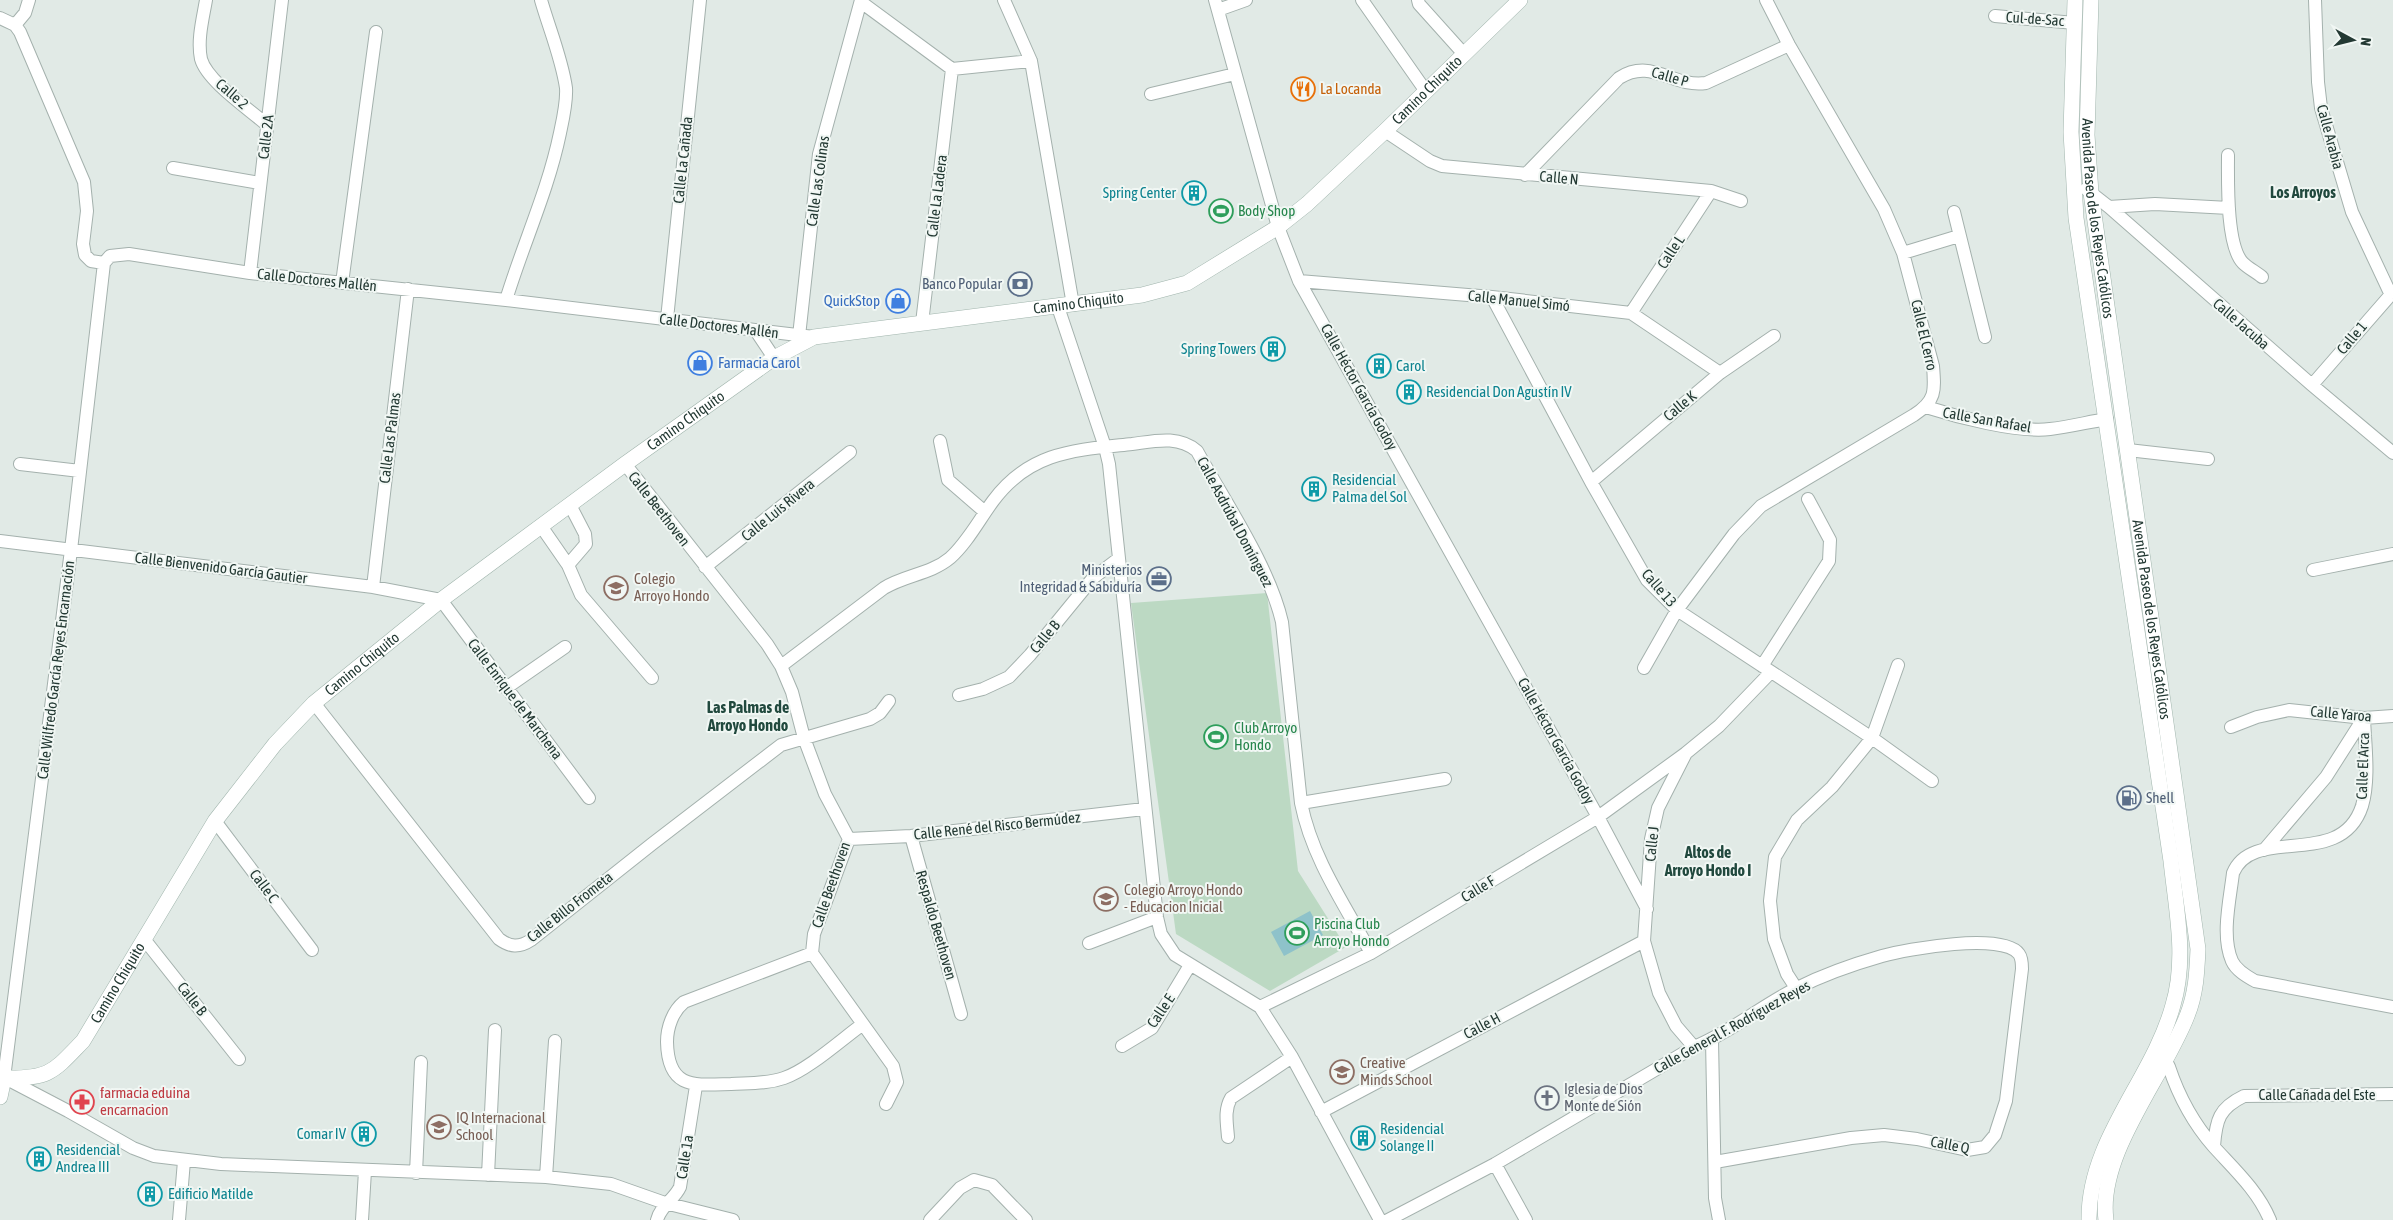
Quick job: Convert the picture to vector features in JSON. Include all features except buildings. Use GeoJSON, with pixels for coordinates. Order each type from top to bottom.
{"type":"FeatureCollection","features":[{"type":"Feature","properties":{"kind":"main road","name":"Avenida Paseo de los Reyes Católicos"},"geometry":{"type":"LineString","coordinates":[[2075,0],[2072,74],[2073,180],[2076,218],[2166,824],[2180,937],[2181,967],[2160,1057],[2119,1149],[2109,1180],[2105,1210],[2106,1220]]}},
{"type":"Feature","properties":{"kind":"main road","name":"Avenida Paseo de los Reyes Católicos"},"geometry":{"type":"LineString","coordinates":[[2089,1220],[2092,1186],[2098,1165],[2114,1127],[2188,1016],[2197,985],[2198,948],[2091,193],[2087,135],[2090,0]]}},
{"type":"Feature","properties":{"kind":"main road","name":"Camino Chiquito"},"geometry":{"type":"LineString","coordinates":[[2,1078],[31,1079],[55,1070],[82,1041],[215,821],[276,744],[314,703],[441,600],[625,464],[774,358],[814,338],[1142,295],[1187,283],[1278,228],[1307,204],[1385,131],[1515,2]]}},
{"type":"Feature","properties":{"kind":"main road"},"geometry":{"type":"LineString","coordinates":[[2116,482],[2132,479]]}},
{"type":"Feature","properties":{"kind":"main road"},"geometry":{"type":"LineString","coordinates":[[0,1097],[2,1078]]}},
{"type":"Feature","properties":{"kind":"street"},"geometry":{"type":"LineString","coordinates":[[15,25],[25,13],[29,0]]}},
{"type":"Feature","properties":{"kind":"street","name":"Calle 2"},"geometry":{"type":"LineString","coordinates":[[206,0],[200,43],[202,60],[210,75],[267,125]]}},
{"type":"Feature","properties":{"kind":"street","name":"Calle 2A"},"geometry":{"type":"LineString","coordinates":[[250,273],[282,0]]}},
{"type":"Feature","properties":{"kind":"street"},"geometry":{"type":"LineString","coordinates":[[506,300],[554,163],[563,117],[566,89],[540,0]]}},
{"type":"Feature","properties":{"kind":"street","name":"Calle La Cañada"},"geometry":{"type":"LineString","coordinates":[[667,319],[700,0]]}},
{"type":"Feature","properties":{"kind":"street"},"geometry":{"type":"LineString","coordinates":[[1004,0],[1031,62],[1065,306],[1109,464],[1144,809],[1157,917],[1161,934],[1175,955],[1260,1007],[1292,1057],[1380,1220]]}},
{"type":"Feature","properties":{"kind":"street"},"geometry":{"type":"LineString","coordinates":[[1216,5],[1246,0]]}},
{"type":"Feature","properties":{"kind":"street"},"geometry":{"type":"LineString","coordinates":[[1362,0],[1425,90]]}},
{"type":"Feature","properties":{"kind":"street"},"geometry":{"type":"LineString","coordinates":[[1418,0],[1419,4],[1463,53]]}},
{"type":"Feature","properties":{"kind":"street","name":"Calle El Cerro"},"geometry":{"type":"LineString","coordinates":[[1766,0],[1789,45],[1884,209],[1903,253],[1932,366],[1935,385],[1933,397],[1926,407]]}},
{"type":"Feature","properties":{"kind":"street","name":"Calle Arabia"},"geometry":{"type":"LineString","coordinates":[[2316,0],[2321,108],[2352,212],[2392,293]]}},
{"type":"Feature","properties":{"kind":"street"},"geometry":{"type":"LineString","coordinates":[[861,1],[952,69],[1031,62]]}},
{"type":"Feature","properties":{"kind":"street","name":"Calle Las Colinas"},"geometry":{"type":"LineString","coordinates":[[799,336],[818,154],[861,1]]}},
{"type":"Feature","properties":{"kind":"street","name":"Calle Héctor García Godoy"},"geometry":{"type":"LineString","coordinates":[[1216,5],[1278,228],[1300,281],[1598,817],[1647,909]]}},
{"type":"Feature","properties":{"kind":"street","name":"Cul-de-Sac"},"geometry":{"type":"LineString","coordinates":[[1995,16],[2075,22]]}},
{"type":"Feature","properties":{"kind":"street"},"geometry":{"type":"LineString","coordinates":[[0,18],[15,25],[82,176],[87,211],[83,244],[85,255],[91,261],[104,262]]}},
{"type":"Feature","properties":{"kind":"street"},"geometry":{"type":"LineString","coordinates":[[342,283],[376,32]]}},
{"type":"Feature","properties":{"kind":"street","name":"Calle P"},"geometry":{"type":"LineString","coordinates":[[1525,175],[1619,78],[1627,73],[1636,70],[1646,70],[1692,84],[1706,83],[1789,45]]}},
{"type":"Feature","properties":{"kind":"street","name":"Calle La Ladera"},"geometry":{"type":"LineString","coordinates":[[922,323],[952,69]]}},
{"type":"Feature","properties":{"kind":"street"},"geometry":{"type":"LineString","coordinates":[[2072,74],[2088,73]]}},
{"type":"Feature","properties":{"kind":"street"},"geometry":{"type":"LineString","coordinates":[[1151,94],[1235,74]]}},
{"type":"Feature","properties":{"kind":"street","name":"Calle N"},"geometry":{"type":"LineString","coordinates":[[1385,131],[1430,161],[1442,166],[1711,192],[1741,201]]}},
{"type":"Feature","properties":{"kind":"street"},"geometry":{"type":"LineString","coordinates":[[2228,155],[2234,248],[2242,262],[2262,277]]}},
{"type":"Feature","properties":{"kind":"street"},"geometry":{"type":"LineString","coordinates":[[173,168],[260,183]]}},
{"type":"Feature","properties":{"kind":"street","name":"Calle Jacuba"},"geometry":{"type":"LineString","coordinates":[[2073,180],[2109,207],[2312,386],[2393,452]]}},
{"type":"Feature","properties":{"kind":"street","name":"Calle L"},"geometry":{"type":"LineString","coordinates":[[1631,312],[1711,192]]}},
{"type":"Feature","properties":{"kind":"street"},"geometry":{"type":"LineString","coordinates":[[2109,207],[2155,204],[2230,208]]}},
{"type":"Feature","properties":{"kind":"street"},"geometry":{"type":"LineString","coordinates":[[1954,212],[1985,337]]}},
{"type":"Feature","properties":{"kind":"street"},"geometry":{"type":"LineString","coordinates":[[1903,253],[1959,236]]}},
{"type":"Feature","properties":{"kind":"street","name":"Calle Doctores Mallén"},"geometry":{"type":"LineString","coordinates":[[104,262],[110,256],[129,254],[250,273],[506,300],[814,338]]}},
{"type":"Feature","properties":{"kind":"street","name":"Calle Wilfredo García Reyes Encarnación"},"geometry":{"type":"LineString","coordinates":[[2,1078],[71,550],[104,262]]}},
{"type":"Feature","properties":{"kind":"street","name":"Calle Manuel Simó"},"geometry":{"type":"LineString","coordinates":[[1300,281],[1492,297],[1631,312],[1720,372]]}},
{"type":"Feature","properties":{"kind":"street","name":"Calle Las Palmas"},"geometry":{"type":"LineString","coordinates":[[373,587],[408,289]]}},
{"type":"Feature","properties":{"kind":"street","name":"Calle 1"},"geometry":{"type":"LineString","coordinates":[[2312,386],[2392,293]]}},
{"type":"Feature","properties":{"kind":"street","name":"Calle 13"},"geometry":{"type":"LineString","coordinates":[[1492,297],[1591,482],[1647,580],[1677,610],[1872,738],[1932,781]]}},
{"type":"Feature","properties":{"kind":"street"},"geometry":{"type":"LineString","coordinates":[[756,331],[774,358]]}},
{"type":"Feature","properties":{"kind":"street","name":"Calle K"},"geometry":{"type":"LineString","coordinates":[[1591,482],[1720,372],[1774,336]]}},
{"type":"Feature","properties":{"kind":"street"},"geometry":{"type":"LineString","coordinates":[[1644,668],[1677,610],[1734,534],[1761,506],[1926,407]]}},
{"type":"Feature","properties":{"kind":"street","name":"Calle San Rafael"},"geometry":{"type":"LineString","coordinates":[[1926,407],[1957,417],[2014,427],[2048,430],[2107,419]]}},
{"type":"Feature","properties":{"kind":"street"},"geometry":{"type":"LineString","coordinates":[[940,440],[948,480],[985,512]]}},
{"type":"Feature","properties":{"kind":"street","name":"Calle Asdrúbal Domínguez"},"geometry":{"type":"LineString","coordinates":[[781,666],[884,588],[902,579],[935,568],[951,558],[985,512],[1015,478],[1043,459],[1064,453],[1164,440],[1181,441],[1190,445],[1197,451],[1262,569],[1278,604],[1282,622],[1306,829],[1314,849],[1370,952]]}},
{"type":"Feature","properties":{"kind":"street"},"geometry":{"type":"LineString","coordinates":[[2128,450],[2208,459]]}},
{"type":"Feature","properties":{"kind":"street","name":"Calle Luis Rivera"},"geometry":{"type":"LineString","coordinates":[[705,568],[850,452]]}},
{"type":"Feature","properties":{"kind":"street"},"geometry":{"type":"LineString","coordinates":[[20,464],[80,471]]}},
{"type":"Feature","properties":{"kind":"street","name":"Calle Beethoven"},"geometry":{"type":"LineString","coordinates":[[625,464],[705,568],[767,644],[781,666],[792,692],[804,738],[825,794],[849,839],[814,934],[812,953]]}},
{"type":"Feature","properties":{"kind":"street","name":"Calle J"},"geometry":{"type":"LineString","coordinates":[[1694,1047],[1676,1026],[1659,993],[1644,941],[1651,839],[1658,808],[1686,753],[1719,726],[1767,669],[1830,561],[1830,540],[1808,500]]}},
{"type":"Feature","properties":{"kind":"street"},"geometry":{"type":"LineString","coordinates":[[568,565],[586,544],[585,534],[570,505]]}},
{"type":"Feature","properties":{"kind":"street"},"geometry":{"type":"LineString","coordinates":[[541,526],[568,565],[581,595],[652,678]]}},
{"type":"Feature","properties":{"kind":"street","name":"Calle Bienvenido García Gautier"},"geometry":{"type":"LineString","coordinates":[[0,541],[373,587],[441,600]]}},
{"type":"Feature","properties":{"kind":"street"},"geometry":{"type":"LineString","coordinates":[[2313,570],[2393,554]]}},
{"type":"Feature","properties":{"kind":"street","name":"Calle B"},"geometry":{"type":"LineString","coordinates":[[959,695],[983,689],[1009,677],[1030,655],[1093,578],[1118,559]]}},
{"type":"Feature","properties":{"kind":"street","name":"Calle Enrique de Marchena"},"geometry":{"type":"LineString","coordinates":[[441,600],[589,798]]}},
{"type":"Feature","properties":{"kind":"street"},"geometry":{"type":"LineString","coordinates":[[506,688],[565,647]]}},
{"type":"Feature","properties":{"kind":"street"},"geometry":{"type":"LineString","coordinates":[[1796,988],[1787,974],[1774,939],[1770,901],[1775,857],[1797,820],[1832,787],[1872,738],[1898,665]]}},
{"type":"Feature","properties":{"kind":"street","name":"Calle Billo Frometa"},"geometry":{"type":"LineString","coordinates":[[314,703],[499,938],[506,944],[515,946],[523,945],[531,940],[747,770],[781,746],[870,719],[880,713],[889,700]]}},
{"type":"Feature","properties":{"kind":"street","name":"Calle Yaroa"},"geometry":{"type":"LineString","coordinates":[[2231,726],[2257,717],[2289,710],[2364,718],[2393,716]]}},
{"type":"Feature","properties":{"kind":"street","name":"Calle El Arca"},"geometry":{"type":"LineString","coordinates":[[2264,850],[2326,778],[2364,718]]}},
{"type":"Feature","properties":{"kind":"street","name":"Calle El Arca"},"geometry":{"type":"LineString","coordinates":[[2364,718],[2365,782],[2362,806],[2356,818],[2348,829],[2329,841],[2264,850],[2245,856],[2237,863],[2233,873],[2228,940],[2233,963],[2244,975],[2255,981],[2393,1007]]}},
{"type":"Feature","properties":{"kind":"street","name":"Calle F"},"geometry":{"type":"LineString","coordinates":[[1260,1007],[1370,952],[1598,817],[1686,753]]}},
{"type":"Feature","properties":{"kind":"street"},"geometry":{"type":"LineString","coordinates":[[1302,803],[1444,779]]}},
{"type":"Feature","properties":{"kind":"street","name":"Calle René del Risco Bermúdez"},"geometry":{"type":"LineString","coordinates":[[849,839],[911,836],[1144,809]]}},
{"type":"Feature","properties":{"kind":"street","name":"Calle C"},"geometry":{"type":"LineString","coordinates":[[215,821],[312,950]]}},
{"type":"Feature","properties":{"kind":"street","name":"Respaldo Beethoven"},"geometry":{"type":"LineString","coordinates":[[911,836],[961,1014]]}},
{"type":"Feature","properties":{"kind":"street"},"geometry":{"type":"LineString","coordinates":[[1090,943],[1157,917]]}},
{"type":"Feature","properties":{"kind":"street","name":"Calle B"},"geometry":{"type":"LineString","coordinates":[[144,939],[239,1059]]}},
{"type":"Feature","properties":{"kind":"street","name":"Calle H"},"geometry":{"type":"LineString","coordinates":[[1321,1112],[1644,941]]}},
{"type":"Feature","properties":{"kind":"street","name":"Calle General F. Rodríguez Reyes"},"geometry":{"type":"LineString","coordinates":[[1388,1220],[1495,1164],[1694,1047],[1712,1040],[1796,988],[1883,956],[1976,942],[2000,943],[2017,952]]}},
{"type":"Feature","properties":{"kind":"street","name":"Calle Q"},"geometry":{"type":"LineString","coordinates":[[1715,1162],[1851,1138],[1884,1135],[1918,1139],[1967,1150],[1985,1147],[1995,1135],[2006,1101],[2022,969],[2021,956],[2017,952]]}},
{"type":"Feature","properties":{"kind":"street"},"geometry":{"type":"LineString","coordinates":[[862,1024],[804,1068],[786,1078],[766,1083],[696,1086],[682,1080],[670,1062],[667,1036],[670,1022],[678,1007],[692,998],[812,953],[862,1024],[895,1071],[896,1087],[886,1104]]}},
{"type":"Feature","properties":{"kind":"street","name":"Calle E"},"geometry":{"type":"LineString","coordinates":[[1122,1046],[1152,1028],[1190,965]]}},
{"type":"Feature","properties":{"kind":"street"},"geometry":{"type":"LineString","coordinates":[[488,1175],[495,1030]]}},
{"type":"Feature","properties":{"kind":"street"},"geometry":{"type":"LineString","coordinates":[[1712,1040],[1716,1219]]}},
{"type":"Feature","properties":{"kind":"street"},"geometry":{"type":"LineString","coordinates":[[546,1177],[554,1041]]}},
{"type":"Feature","properties":{"kind":"street"},"geometry":{"type":"LineString","coordinates":[[1228,1136],[1226,1112],[1231,1098],[1292,1057]]}},
{"type":"Feature","properties":{"kind":"street"},"geometry":{"type":"LineString","coordinates":[[2160,1057],[2184,1106],[2214,1146],[2250,1187],[2264,1206],[2270,1220]]}},
{"type":"Feature","properties":{"kind":"street"},"geometry":{"type":"LineString","coordinates":[[416,1173],[422,1062]]}},
{"type":"Feature","properties":{"kind":"street"},"geometry":{"type":"LineString","coordinates":[[2,1078],[68,1111],[132,1148],[154,1156],[184,1161],[365,1171],[546,1177],[611,1184],[665,1203],[733,1220]]}},
{"type":"Feature","properties":{"kind":"street","name":"Calle 1a"},"geometry":{"type":"LineString","coordinates":[[657,1220],[665,1203],[676,1195],[680,1187],[696,1086]]}},
{"type":"Feature","properties":{"kind":"street","name":"Calle Cañada del Este"},"geometry":{"type":"LineString","coordinates":[[2214,1146],[2216,1124],[2223,1111],[2232,1102],[2244,1096],[2393,1094]]}},
{"type":"Feature","properties":{"kind":"street"},"geometry":{"type":"LineString","coordinates":[[179,1220],[184,1161]]}},
{"type":"Feature","properties":{"kind":"street"},"geometry":{"type":"LineString","coordinates":[[1495,1164],[1526,1220]]}},
{"type":"Feature","properties":{"kind":"street"},"geometry":{"type":"LineString","coordinates":[[362,1220],[365,1171]]}},
{"type":"Feature","properties":{"kind":"street"},"geometry":{"type":"LineString","coordinates":[[930,1220],[960,1188],[974,1180],[992,1185],[1026,1220]]}},
{"type":"Feature","properties":{"kind":"green space","name":"Club Arroyo Hondo"},"geometry":{"type":"Polygon","coordinates":[[[1267,593],[1298,871],[1346,947],[1270,991],[1176,934],[1131,603],[1267,593]]]}},
{"type":"Feature","properties":{"kind":"water","name":"Piscina Club Arroyo Hondo"},"geometry":{"type":"Polygon","coordinates":[[[1310,911],[1323,935],[1284,956],[1271,932],[1310,911]]]}},
{"type":"Feature","properties":{"kind":"place","name":"La Locanda"},"geometry":{"type":"Point","coordinates":[1303,89]}},
{"type":"Feature","properties":{"kind":"place","name":"Spring Center"},"geometry":{"type":"Point","coordinates":[1194,193]}},
{"type":"Feature","properties":{"kind":"place","name":"Body Shop"},"geometry":{"type":"Point","coordinates":[1221,211]}},
{"type":"Feature","properties":{"kind":"place","name":"Banco Popular"},"geometry":{"type":"Point","coordinates":[1020,284]}},
{"type":"Feature","properties":{"kind":"place","name":"QuickStop"},"geometry":{"type":"Point","coordinates":[898,301]}},
{"type":"Feature","properties":{"kind":"place","name":"Spring Towers"},"geometry":{"type":"Point","coordinates":[1273,349]}},
{"type":"Feature","properties":{"kind":"place","name":"Farmacia Carol"},"geometry":{"type":"Point","coordinates":[700,363]}},
{"type":"Feature","properties":{"kind":"place","name":"Carol"},"geometry":{"type":"Point","coordinates":[1379,366]}},
{"type":"Feature","properties":{"kind":"place","name":"Residencial Don Agustín IV"},"geometry":{"type":"Point","coordinates":[1409,392]}},
{"type":"Feature","properties":{"kind":"place","name":"Residencial Palma del Sol"},"geometry":{"type":"Point","coordinates":[1314,489]}},
{"type":"Feature","properties":{"kind":"place","name":"Ministerios Integridad & Sabiduría"},"geometry":{"type":"Point","coordinates":[1159,579]}},
{"type":"Feature","properties":{"kind":"place","name":"Colegio Arroyo Hondo"},"geometry":{"type":"Point","coordinates":[616,588]}},
{"type":"Feature","properties":{"kind":"place","name":"Club Arroyo Hondo"},"geometry":{"type":"Point","coordinates":[1216,737]}},
{"type":"Feature","properties":{"kind":"place","name":"Shell"},"geometry":{"type":"Point","coordinates":[2129,798]}},
{"type":"Feature","properties":{"kind":"place","name":"Colegio Arroyo Hondo - Educacion Inicial"},"geometry":{"type":"Point","coordinates":[1106,899]}},
{"type":"Feature","properties":{"kind":"place","name":"Piscina Club Arroyo Hondo"},"geometry":{"type":"Point","coordinates":[1297,933]}},
{"type":"Feature","properties":{"kind":"place","name":"Creative Minds School"},"geometry":{"type":"Point","coordinates":[1342,1072]}},
{"type":"Feature","properties":{"kind":"place","name":"Iglesia de Dios Monte de Sión"},"geometry":{"type":"Point","coordinates":[1547,1098]}},
{"type":"Feature","properties":{"kind":"place","name":"farmacia eduina encarnacion"},"geometry":{"type":"Point","coordinates":[82,1102]}},
{"type":"Feature","properties":{"kind":"place","name":"IQ Internacional School"},"geometry":{"type":"Point","coordinates":[439,1127]}},
{"type":"Feature","properties":{"kind":"place","name":"Comar IV"},"geometry":{"type":"Point","coordinates":[364,1134]}},
{"type":"Feature","properties":{"kind":"place","name":"Residencial Solange II"},"geometry":{"type":"Point","coordinates":[1363,1138]}},
{"type":"Feature","properties":{"kind":"place","name":"Residencial Andrea III"},"geometry":{"type":"Point","coordinates":[39,1159]}},
{"type":"Feature","properties":{"kind":"place","name":"Edificio Matilde"},"geometry":{"type":"Point","coordinates":[150,1194]}},
{"type":"Feature","properties":{"kind":"district","name":"Los Arroyos"},"geometry":{"type":"Point","coordinates":[2303,192]}},
{"type":"Feature","properties":{"kind":"district","name":"Las Palmas de Arroyo Hondo"},"geometry":{"type":"Point","coordinates":[748,716]}},
{"type":"Feature","properties":{"kind":"district","name":"Altos de Arroyo Hondo I"},"geometry":{"type":"Point","coordinates":[1708,861]}}]}
